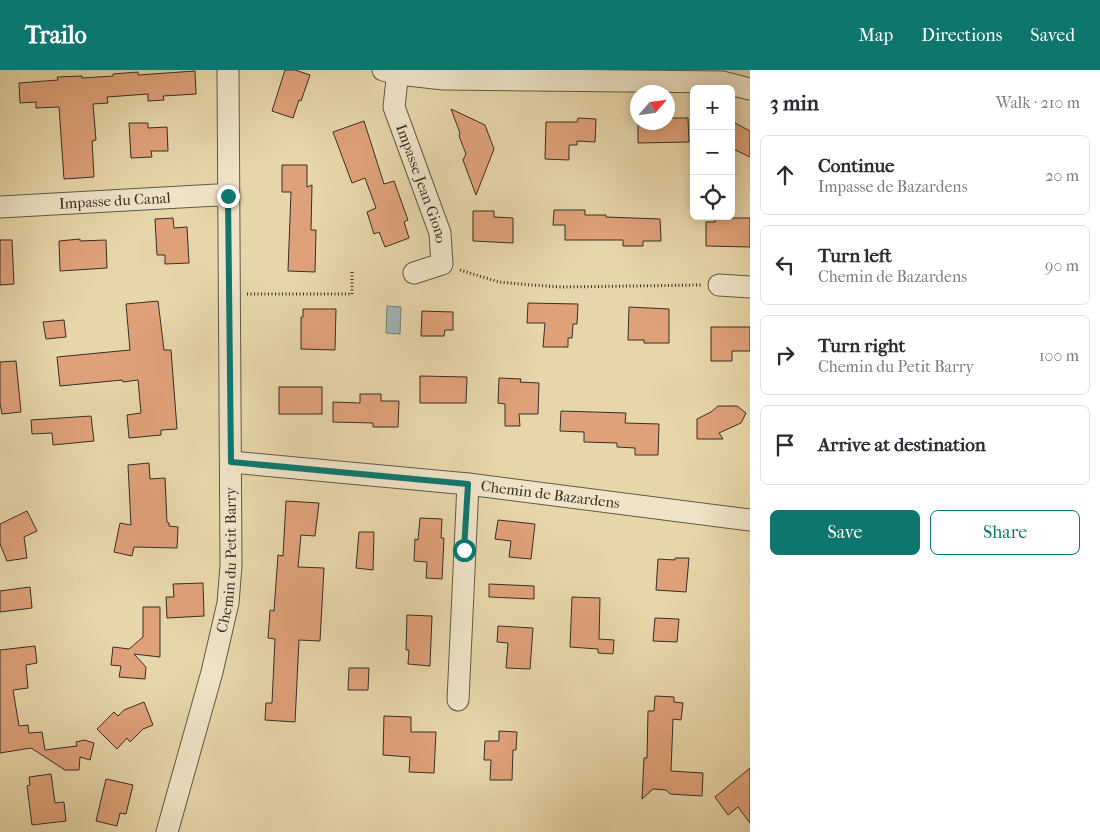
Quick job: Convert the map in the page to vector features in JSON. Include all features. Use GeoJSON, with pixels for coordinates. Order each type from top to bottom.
{"type":"FeatureCollection","features":[{"type":"Feature","properties":{"kind":"street","name":"Chemin du Petit Barry"},"geometry":{"type":"LineString","coordinates":[[168,832],[212,672],[228,602],[231,566],[228,70]]}},
{"type":"Feature","properties":{"kind":"street"},"geometry":{"type":"LineString","coordinates":[[393,71],[444,79],[722,82],[750,89]]}},
{"type":"Feature","properties":{"kind":"street","name":"Impasse Jean Giono"},"geometry":{"type":"LineString","coordinates":[[393,71],[394,107],[440,233],[442,264],[414,273]]}},
{"type":"Feature","properties":{"kind":"street","name":"Impasse du Canal"},"geometry":{"type":"LineString","coordinates":[[0,207],[228,196]]}},
{"type":"Feature","properties":{"kind":"street"},"geometry":{"type":"LineString","coordinates":[[719,286],[750,287]]}},
{"type":"Feature","properties":{"kind":"street","name":"Chemin de Bazardens"},"geometry":{"type":"LineString","coordinates":[[231,462],[468,484],[750,520]]}},
{"type":"Feature","properties":{"kind":"street"},"geometry":{"type":"LineString","coordinates":[[458,700],[468,484]]}},
{"type":"Feature","properties":{"kind":"path"},"geometry":{"type":"LineString","coordinates":[[442,264],[499,282],[532,285],[562,287],[719,286]]}},
{"type":"Feature","properties":{"kind":"path"},"geometry":{"type":"LineString","coordinates":[[229,295],[352,294],[352,271]]}},
{"type":"Feature","properties":{"kind":"water"},"geometry":{"type":"Polygon","coordinates":[[[387,306],[401,307],[400,334],[386,333],[387,306]]]}},
{"type":"Feature","properties":{"kind":"building"},"geometry":{"type":"Polygon","coordinates":[[[285,70],[295,70],[310,75],[293,118],[272,111],[285,70]]]}},
{"type":"Feature","properties":{"kind":"building"},"geometry":{"type":"Polygon","coordinates":[[[195,71],[196,94],[163,96],[164,100],[148,101],[148,94],[107,97],[108,103],[93,104],[96,140],[92,141],[94,177],[64,179],[59,107],[36,108],[36,102],[20,103],[19,83],[58,80],[57,77],[82,76],[82,78],[138,72],[138,75],[195,71]]]}},
{"type":"Feature","properties":{"kind":"building"},"geometry":{"type":"Polygon","coordinates":[[[451,109],[485,125],[494,149],[476,195],[463,160],[466,154],[451,109]]]}},
{"type":"Feature","properties":{"kind":"building"},"geometry":{"type":"Polygon","coordinates":[[[578,118],[596,119],[595,142],[577,141],[577,145],[569,145],[569,160],[545,159],[546,122],[577,122],[578,118]]]}},
{"type":"Feature","properties":{"kind":"building"},"geometry":{"type":"Polygon","coordinates":[[[675,118],[688,118],[689,142],[638,143],[638,130],[675,130],[675,118]]]}},
{"type":"Feature","properties":{"kind":"building"},"geometry":{"type":"Polygon","coordinates":[[[364,121],[384,184],[394,181],[408,220],[404,222],[409,238],[385,247],[379,232],[374,234],[367,212],[376,208],[365,178],[352,183],[333,132],[364,121]]]}},
{"type":"Feature","properties":{"kind":"building"},"geometry":{"type":"Polygon","coordinates":[[[129,123],[148,123],[148,128],[167,127],[168,151],[151,151],[152,157],[131,158],[129,123]]]}},
{"type":"Feature","properties":{"kind":"building"},"geometry":{"type":"Polygon","coordinates":[[[735,123],[750,131],[750,157],[735,150],[735,123]]]}},
{"type":"Feature","properties":{"kind":"building"},"geometry":{"type":"Polygon","coordinates":[[[282,165],[307,165],[307,187],[312,185],[311,230],[316,230],[315,272],[288,271],[291,192],[282,192],[282,165]]]}},
{"type":"Feature","properties":{"kind":"building"},"geometry":{"type":"Polygon","coordinates":[[[554,210],[585,210],[585,215],[660,219],[661,241],[643,241],[643,246],[623,246],[623,240],[565,240],[565,225],[553,225],[554,210]]]}},
{"type":"Feature","properties":{"kind":"building"},"geometry":{"type":"Polygon","coordinates":[[[473,211],[494,211],[494,217],[513,218],[513,243],[473,241],[473,211]]]}},
{"type":"Feature","properties":{"kind":"building"},"geometry":{"type":"Polygon","coordinates":[[[173,218],[174,228],[187,227],[189,263],[165,264],[165,255],[157,255],[155,219],[173,218]]]}},
{"type":"Feature","properties":{"kind":"building"},"geometry":{"type":"Polygon","coordinates":[[[750,218],[750,247],[706,246],[706,222],[715,222],[715,220],[750,218]]]}},
{"type":"Feature","properties":{"kind":"building"},"geometry":{"type":"Polygon","coordinates":[[[80,239],[80,241],[106,240],[107,268],[60,271],[59,241],[80,239]]]}},
{"type":"Feature","properties":{"kind":"building"},"geometry":{"type":"Polygon","coordinates":[[[0,240],[12,240],[14,284],[0,285],[0,240]]]}},
{"type":"Feature","properties":{"kind":"building"},"geometry":{"type":"Polygon","coordinates":[[[158,301],[164,350],[171,350],[177,429],[161,430],[161,435],[129,438],[127,415],[141,413],[138,380],[60,386],[57,357],[130,350],[126,304],[158,301]]]}},
{"type":"Feature","properties":{"kind":"building"},"geometry":{"type":"Polygon","coordinates":[[[528,303],[578,304],[577,324],[573,324],[572,338],[568,338],[568,347],[543,347],[545,323],[527,323],[528,303]]]}},
{"type":"Feature","properties":{"kind":"building"},"geometry":{"type":"Polygon","coordinates":[[[629,307],[669,309],[669,343],[644,343],[644,340],[628,340],[629,307]]]}},
{"type":"Feature","properties":{"kind":"building"},"geometry":{"type":"Polygon","coordinates":[[[303,309],[336,309],[335,350],[301,349],[301,317],[303,317],[303,309]]]}},
{"type":"Feature","properties":{"kind":"building"},"geometry":{"type":"Polygon","coordinates":[[[422,311],[453,312],[453,330],[445,330],[444,336],[421,336],[422,311]]]}},
{"type":"Feature","properties":{"kind":"building"},"geometry":{"type":"Polygon","coordinates":[[[64,320],[66,337],[46,339],[43,322],[64,320]]]}},
{"type":"Feature","properties":{"kind":"building"},"geometry":{"type":"Polygon","coordinates":[[[711,327],[750,327],[750,351],[732,351],[732,361],[711,361],[711,327]]]}},
{"type":"Feature","properties":{"kind":"building"},"geometry":{"type":"Polygon","coordinates":[[[16,361],[21,412],[2,414],[0,403],[0,362],[16,361]]]}},
{"type":"Feature","properties":{"kind":"building"},"geometry":{"type":"Polygon","coordinates":[[[420,376],[467,377],[466,403],[420,403],[420,376]]]}},
{"type":"Feature","properties":{"kind":"building"},"geometry":{"type":"Polygon","coordinates":[[[499,378],[521,379],[520,382],[539,383],[538,414],[519,414],[520,426],[505,426],[505,404],[498,403],[499,378]]]}},
{"type":"Feature","properties":{"kind":"building"},"geometry":{"type":"Polygon","coordinates":[[[279,387],[322,387],[322,414],[279,414],[279,387]]]}},
{"type":"Feature","properties":{"kind":"building"},"geometry":{"type":"Polygon","coordinates":[[[360,394],[381,394],[381,401],[399,401],[398,427],[373,427],[373,423],[333,422],[333,402],[360,403],[360,394]]]}},
{"type":"Feature","properties":{"kind":"building"},"geometry":{"type":"Polygon","coordinates":[[[718,406],[737,406],[746,413],[741,423],[719,433],[723,439],[697,439],[697,419],[718,406]]]}},
{"type":"Feature","properties":{"kind":"building"},"geometry":{"type":"Polygon","coordinates":[[[561,411],[626,413],[625,423],[659,424],[658,455],[635,455],[635,448],[617,447],[617,443],[584,442],[584,432],[560,431],[561,411]]]}},
{"type":"Feature","properties":{"kind":"building"},"geometry":{"type":"Polygon","coordinates":[[[91,416],[94,441],[53,445],[52,433],[32,434],[31,420],[91,416]]]}},
{"type":"Feature","properties":{"kind":"building"},"geometry":{"type":"Polygon","coordinates":[[[149,463],[150,479],[165,478],[167,522],[169,526],[178,527],[177,548],[134,547],[132,556],[114,552],[120,523],[131,525],[128,465],[149,463]]]}},
{"type":"Feature","properties":{"kind":"building"},"geometry":{"type":"Polygon","coordinates":[[[286,501],[319,503],[315,536],[301,535],[298,567],[324,568],[320,641],[299,640],[295,722],[265,720],[266,703],[272,703],[275,639],[268,638],[270,610],[274,611],[278,555],[283,556],[286,501]]]}},
{"type":"Feature","properties":{"kind":"building"},"geometry":{"type":"Polygon","coordinates":[[[27,511],[37,531],[24,537],[27,558],[7,561],[0,544],[0,524],[27,511]]]}},
{"type":"Feature","properties":{"kind":"building"},"geometry":{"type":"Polygon","coordinates":[[[420,518],[442,519],[441,538],[444,538],[442,579],[426,578],[427,562],[414,561],[415,539],[418,540],[420,518]]]}},
{"type":"Feature","properties":{"kind":"building"},"geometry":{"type":"Polygon","coordinates":[[[498,520],[535,524],[531,559],[509,557],[511,541],[495,539],[498,520]]]}},
{"type":"Feature","properties":{"kind":"building"},"geometry":{"type":"Polygon","coordinates":[[[359,532],[374,532],[373,570],[356,568],[359,532]]]}},
{"type":"Feature","properties":{"kind":"building"},"geometry":{"type":"Polygon","coordinates":[[[675,558],[689,558],[686,592],[656,590],[658,559],[675,560],[675,558]]]}},
{"type":"Feature","properties":{"kind":"building"},"geometry":{"type":"Polygon","coordinates":[[[203,583],[204,616],[167,618],[166,597],[174,597],[173,584],[203,583]]]}},
{"type":"Feature","properties":{"kind":"building"},"geometry":{"type":"Polygon","coordinates":[[[489,584],[534,586],[534,599],[489,597],[489,584]]]}},
{"type":"Feature","properties":{"kind":"building"},"geometry":{"type":"Polygon","coordinates":[[[30,587],[32,608],[0,612],[0,591],[30,587]]]}},
{"type":"Feature","properties":{"kind":"building"},"geometry":{"type":"Polygon","coordinates":[[[572,597],[600,598],[599,639],[614,640],[613,654],[598,653],[598,649],[570,647],[572,597]]]}},
{"type":"Feature","properties":{"kind":"building"},"geometry":{"type":"Polygon","coordinates":[[[143,607],[160,607],[160,657],[134,654],[146,667],[145,679],[119,677],[121,666],[111,665],[113,647],[129,649],[143,637],[143,607]]]}},
{"type":"Feature","properties":{"kind":"building"},"geometry":{"type":"Polygon","coordinates":[[[407,615],[432,616],[430,666],[408,664],[409,650],[406,650],[407,615]]]}},
{"type":"Feature","properties":{"kind":"building"},"geometry":{"type":"Polygon","coordinates":[[[655,618],[679,619],[677,642],[653,641],[655,618]]]}},
{"type":"Feature","properties":{"kind":"building"},"geometry":{"type":"Polygon","coordinates":[[[498,626],[533,628],[530,669],[506,668],[508,643],[497,642],[498,626]]]}},
{"type":"Feature","properties":{"kind":"building"},"geometry":{"type":"Polygon","coordinates":[[[35,646],[37,663],[26,665],[28,688],[13,690],[19,726],[28,725],[29,733],[42,732],[45,750],[77,746],[76,742],[84,740],[94,743],[90,760],[80,757],[79,770],[65,770],[31,748],[0,753],[0,650],[35,646]]]}},
{"type":"Feature","properties":{"kind":"building"},"geometry":{"type":"Polygon","coordinates":[[[349,668],[369,668],[368,690],[348,690],[349,668]]]}},
{"type":"Feature","properties":{"kind":"building"},"geometry":{"type":"Polygon","coordinates":[[[655,696],[674,697],[674,702],[683,703],[681,720],[673,719],[671,771],[703,773],[702,796],[670,794],[666,790],[653,789],[642,799],[644,758],[647,758],[648,711],[654,711],[655,696]]]}},
{"type":"Feature","properties":{"kind":"building"},"geometry":{"type":"Polygon","coordinates":[[[144,702],[153,725],[143,729],[130,742],[127,738],[117,749],[97,729],[114,712],[118,716],[124,710],[144,702]]]}},
{"type":"Feature","properties":{"kind":"building"},"geometry":{"type":"Polygon","coordinates":[[[384,716],[411,717],[411,732],[436,732],[434,773],[409,772],[410,757],[383,755],[384,716]]]}},
{"type":"Feature","properties":{"kind":"building"},"geometry":{"type":"Polygon","coordinates":[[[499,731],[517,732],[516,750],[513,750],[512,780],[490,780],[491,760],[484,760],[485,741],[499,741],[499,731]]]}},
{"type":"Feature","properties":{"kind":"building"},"geometry":{"type":"Polygon","coordinates":[[[750,768],[750,823],[738,807],[728,815],[715,797],[750,768]]]}},
{"type":"Feature","properties":{"kind":"building"},"geometry":{"type":"Polygon","coordinates":[[[51,774],[55,803],[64,802],[66,821],[32,825],[27,786],[30,785],[29,777],[51,774]]]}},
{"type":"Feature","properties":{"kind":"building"},"geometry":{"type":"Polygon","coordinates":[[[106,779],[133,785],[126,814],[120,813],[117,826],[96,821],[106,779]]]}},
{"type":"Feature","properties":{"kind":"route"},"geometry":{"type":"LineString","coordinates":[[228,196],[231,462],[468,484],[464,550]]}}]}
